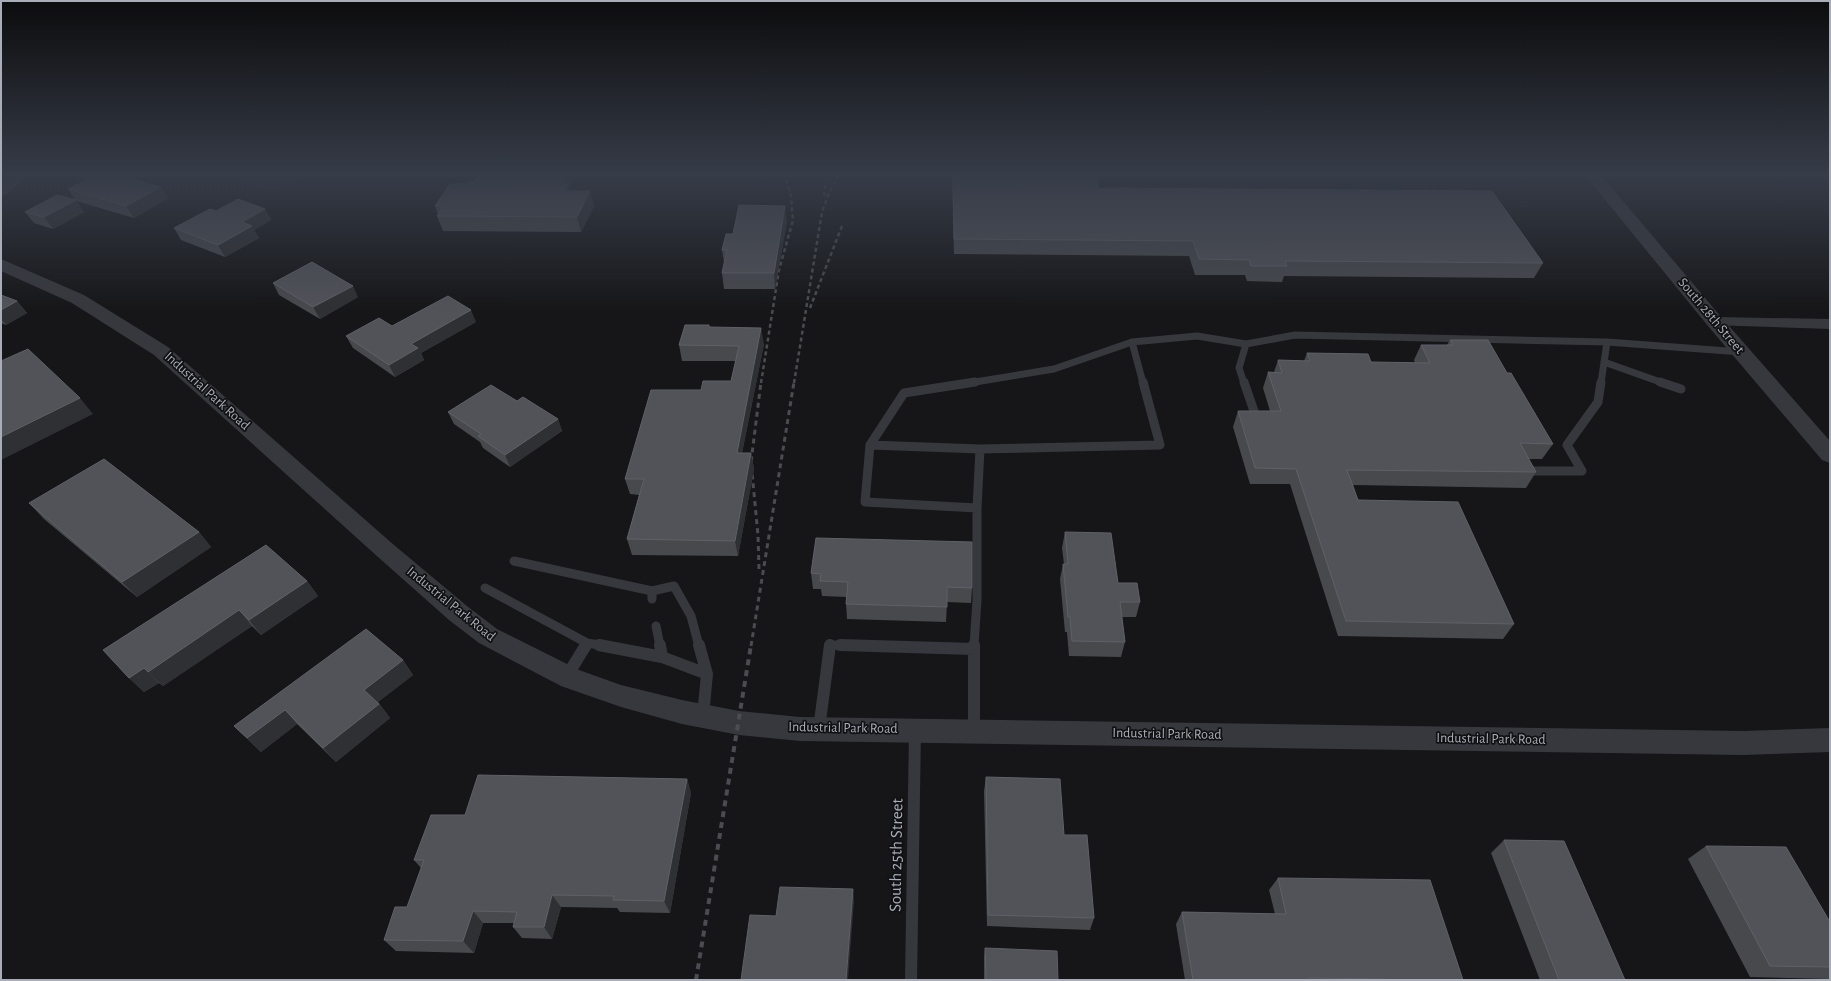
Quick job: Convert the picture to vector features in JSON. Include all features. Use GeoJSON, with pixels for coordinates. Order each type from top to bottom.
{"type":"FeatureCollection","features":[{"type":"Feature","properties":{"kind":"street","name":"South 28th Street"},"geometry":{"type":"LineString","coordinates":[[1631,221],[1715,322],[1830,456]]}},
{"type":"Feature","properties":{"kind":"street","name":"Industrial Park Road"},"geometry":{"type":"LineString","coordinates":[[1,264],[78,299],[161,351],[458,613],[488,636],[567,676],[621,696],[703,716],[739,723],[819,729],[1743,743],[1830,740]]}},
{"type":"Feature","properties":{"kind":"street"},"geometry":{"type":"LineString","coordinates":[[1715,322],[1830,324]]}},
{"type":"Feature","properties":{"kind":"lane"},"geometry":{"type":"LineString","coordinates":[[977,508],[864,502],[870,445],[904,393],[1054,369],[1132,342],[1197,336],[1246,344],[1295,335],[1607,342],[1741,352]]}},
{"type":"Feature","properties":{"kind":"lane"},"geometry":{"type":"LineString","coordinates":[[870,445],[980,449],[1160,445],[1132,342]]}},
{"type":"Feature","properties":{"kind":"lane"},"geometry":{"type":"LineString","coordinates":[[1525,470],[1582,471],[1567,445],[1598,402],[1607,342]]}},
{"type":"Feature","properties":{"kind":"lane"},"geometry":{"type":"LineString","coordinates":[[1246,344],[1239,368],[1256,417]]}},
{"type":"Feature","properties":{"kind":"lane"},"geometry":{"type":"LineString","coordinates":[[1604,362],[1681,389]]}},
{"type":"Feature","properties":{"kind":"lane"},"geometry":{"type":"LineString","coordinates":[[974,731],[974,649],[977,600],[977,508],[980,449]]}},
{"type":"Feature","properties":{"kind":"lane"},"geometry":{"type":"LineString","coordinates":[[514,561],[652,595],[674,586],[691,616],[707,674],[703,716]]}},
{"type":"Feature","properties":{"kind":"lane"},"geometry":{"type":"LineString","coordinates":[[485,588],[587,643],[662,657],[707,674]]}},
{"type":"Feature","properties":{"kind":"lane"},"geometry":{"type":"LineString","coordinates":[[656,626],[662,657]]}},
{"type":"Feature","properties":{"kind":"lane"},"geometry":{"type":"LineString","coordinates":[[567,676],[587,643]]}},
{"type":"Feature","properties":{"kind":"lane"},"geometry":{"type":"LineString","coordinates":[[819,729],[830,645],[974,649]]}},
{"type":"Feature","properties":{"kind":"lane","name":"South 25th Street"},"geometry":{"type":"LineString","coordinates":[[910,980],[915,730]]}},
{"type":"Feature","properties":{"kind":"building"},"geometry":{"type":"Polygon","coordinates":[[[188,221],[244,221],[242,222],[252,226],[218,245],[174,228],[188,221]]]}},
{"type":"Feature","properties":{"kind":"building"},"geometry":{"type":"Polygon","coordinates":[[[736,221],[783,221],[774,273],[722,273],[727,250],[722,250],[726,234],[733,234],[736,221]]]}},
{"type":"Feature","properties":{"kind":"building"},"geometry":{"type":"Polygon","coordinates":[[[954,221],[1513,221],[1543,263],[1285,261],[1287,266],[1251,266],[1249,260],[1199,259],[1193,241],[954,239],[954,221]]]}},
{"type":"Feature","properties":{"kind":"building"},"geometry":{"type":"Polygon","coordinates":[[[312,262],[353,286],[313,307],[273,283],[312,262]]]}},
{"type":"Feature","properties":{"kind":"building"},"geometry":{"type":"Polygon","coordinates":[[[1,295],[17,301],[1,310],[1,295]]]}},
{"type":"Feature","properties":{"kind":"building"},"geometry":{"type":"Polygon","coordinates":[[[448,296],[471,310],[411,344],[418,348],[389,365],[346,336],[379,318],[392,326],[448,296]]]}},
{"type":"Feature","properties":{"kind":"building"},"geometry":{"type":"Polygon","coordinates":[[[685,325],[761,328],[737,453],[751,453],[735,541],[627,539],[644,479],[625,479],[651,390],[701,390],[703,381],[731,381],[739,346],[679,345],[685,325]]]}},
{"type":"Feature","properties":{"kind":"building"},"geometry":{"type":"Polygon","coordinates":[[[1450,340],[1488,340],[1507,373],[1511,373],[1553,444],[1520,443],[1536,472],[1347,470],[1358,500],[1458,502],[1514,624],[1346,621],[1296,469],[1255,468],[1238,411],[1281,411],[1268,372],[1282,373],[1278,360],[1310,361],[1307,353],[1368,354],[1371,362],[1430,363],[1421,345],[1453,345],[1450,340]]]}},
{"type":"Feature","properties":{"kind":"building"},"geometry":{"type":"Polygon","coordinates":[[[28,349],[80,398],[1,437],[1,361],[28,349]]]}},
{"type":"Feature","properties":{"kind":"building"},"geometry":{"type":"Polygon","coordinates":[[[491,385],[517,401],[523,397],[558,419],[505,455],[478,436],[481,434],[448,412],[491,385]]]}},
{"type":"Feature","properties":{"kind":"building"},"geometry":{"type":"Polygon","coordinates":[[[104,459],[199,532],[122,582],[29,503],[104,459]]]}},
{"type":"Feature","properties":{"kind":"building"},"geometry":{"type":"Polygon","coordinates":[[[1065,532],[1111,533],[1118,583],[1137,583],[1140,602],[1120,602],[1125,642],[1072,641],[1063,564],[1068,564],[1065,532]]]}},
{"type":"Feature","properties":{"kind":"building"},"geometry":{"type":"Polygon","coordinates":[[[816,538],[972,542],[972,588],[947,587],[947,607],[846,604],[848,582],[820,581],[821,574],[811,573],[816,538]]]}},
{"type":"Feature","properties":{"kind":"building"},"geometry":{"type":"Polygon","coordinates":[[[266,545],[307,581],[249,620],[239,610],[148,672],[144,668],[129,678],[103,650],[266,545]]]}},
{"type":"Feature","properties":{"kind":"building"},"geometry":{"type":"Polygon","coordinates":[[[366,629],[403,660],[364,690],[379,704],[323,748],[285,710],[247,738],[234,726],[366,629]]]}},
{"type":"Feature","properties":{"kind":"building"},"geometry":{"type":"Polygon","coordinates":[[[478,775],[687,779],[664,901],[613,900],[614,896],[552,895],[544,927],[513,927],[517,912],[473,911],[463,941],[384,940],[395,907],[407,907],[424,860],[414,860],[431,815],[465,815],[478,775]]]}},
{"type":"Feature","properties":{"kind":"building"},"geometry":{"type":"Polygon","coordinates":[[[986,777],[1060,779],[1064,835],[1087,835],[1094,918],[988,915],[986,777]]]}},
{"type":"Feature","properties":{"kind":"building"},"geometry":{"type":"Polygon","coordinates":[[[1504,840],[1564,841],[1625,980],[1559,980],[1504,840]]]}},
{"type":"Feature","properties":{"kind":"building"},"geometry":{"type":"Polygon","coordinates":[[[1706,846],[1786,847],[1830,922],[1830,967],[1770,966],[1706,846]]]}},
{"type":"Feature","properties":{"kind":"building"},"geometry":{"type":"Polygon","coordinates":[[[1278,878],[1430,880],[1463,980],[1309,978],[1310,980],[1193,980],[1182,912],[1286,914],[1278,878]]]}},
{"type":"Feature","properties":{"kind":"building"},"geometry":{"type":"Polygon","coordinates":[[[780,887],[853,889],[846,980],[741,980],[750,915],[776,916],[780,887]]]}},
{"type":"Feature","properties":{"kind":"building"},"geometry":{"type":"Polygon","coordinates":[[[985,948],[1057,951],[1058,980],[986,980],[985,948]]]}},
{"type":"Feature","properties":{"kind":"railway"},"geometry":{"type":"LineString","coordinates":[[761,383],[779,270],[793,221]]}},
{"type":"Feature","properties":{"kind":"railway"},"geometry":{"type":"LineString","coordinates":[[794,383],[821,221]]}},
{"type":"Feature","properties":{"kind":"railway"},"geometry":{"type":"LineString","coordinates":[[810,308],[842,226]]}},
{"type":"Feature","properties":{"kind":"railway"},"geometry":{"type":"LineString","coordinates":[[759,569],[758,535],[751,462],[761,382]]}},
{"type":"Feature","properties":{"kind":"railway"},"geometry":{"type":"LineString","coordinates":[[751,646],[794,382]]}},
{"type":"Feature","properties":{"kind":"railway"},"geometry":{"type":"LineString","coordinates":[[696,980],[751,645]]}}]}
